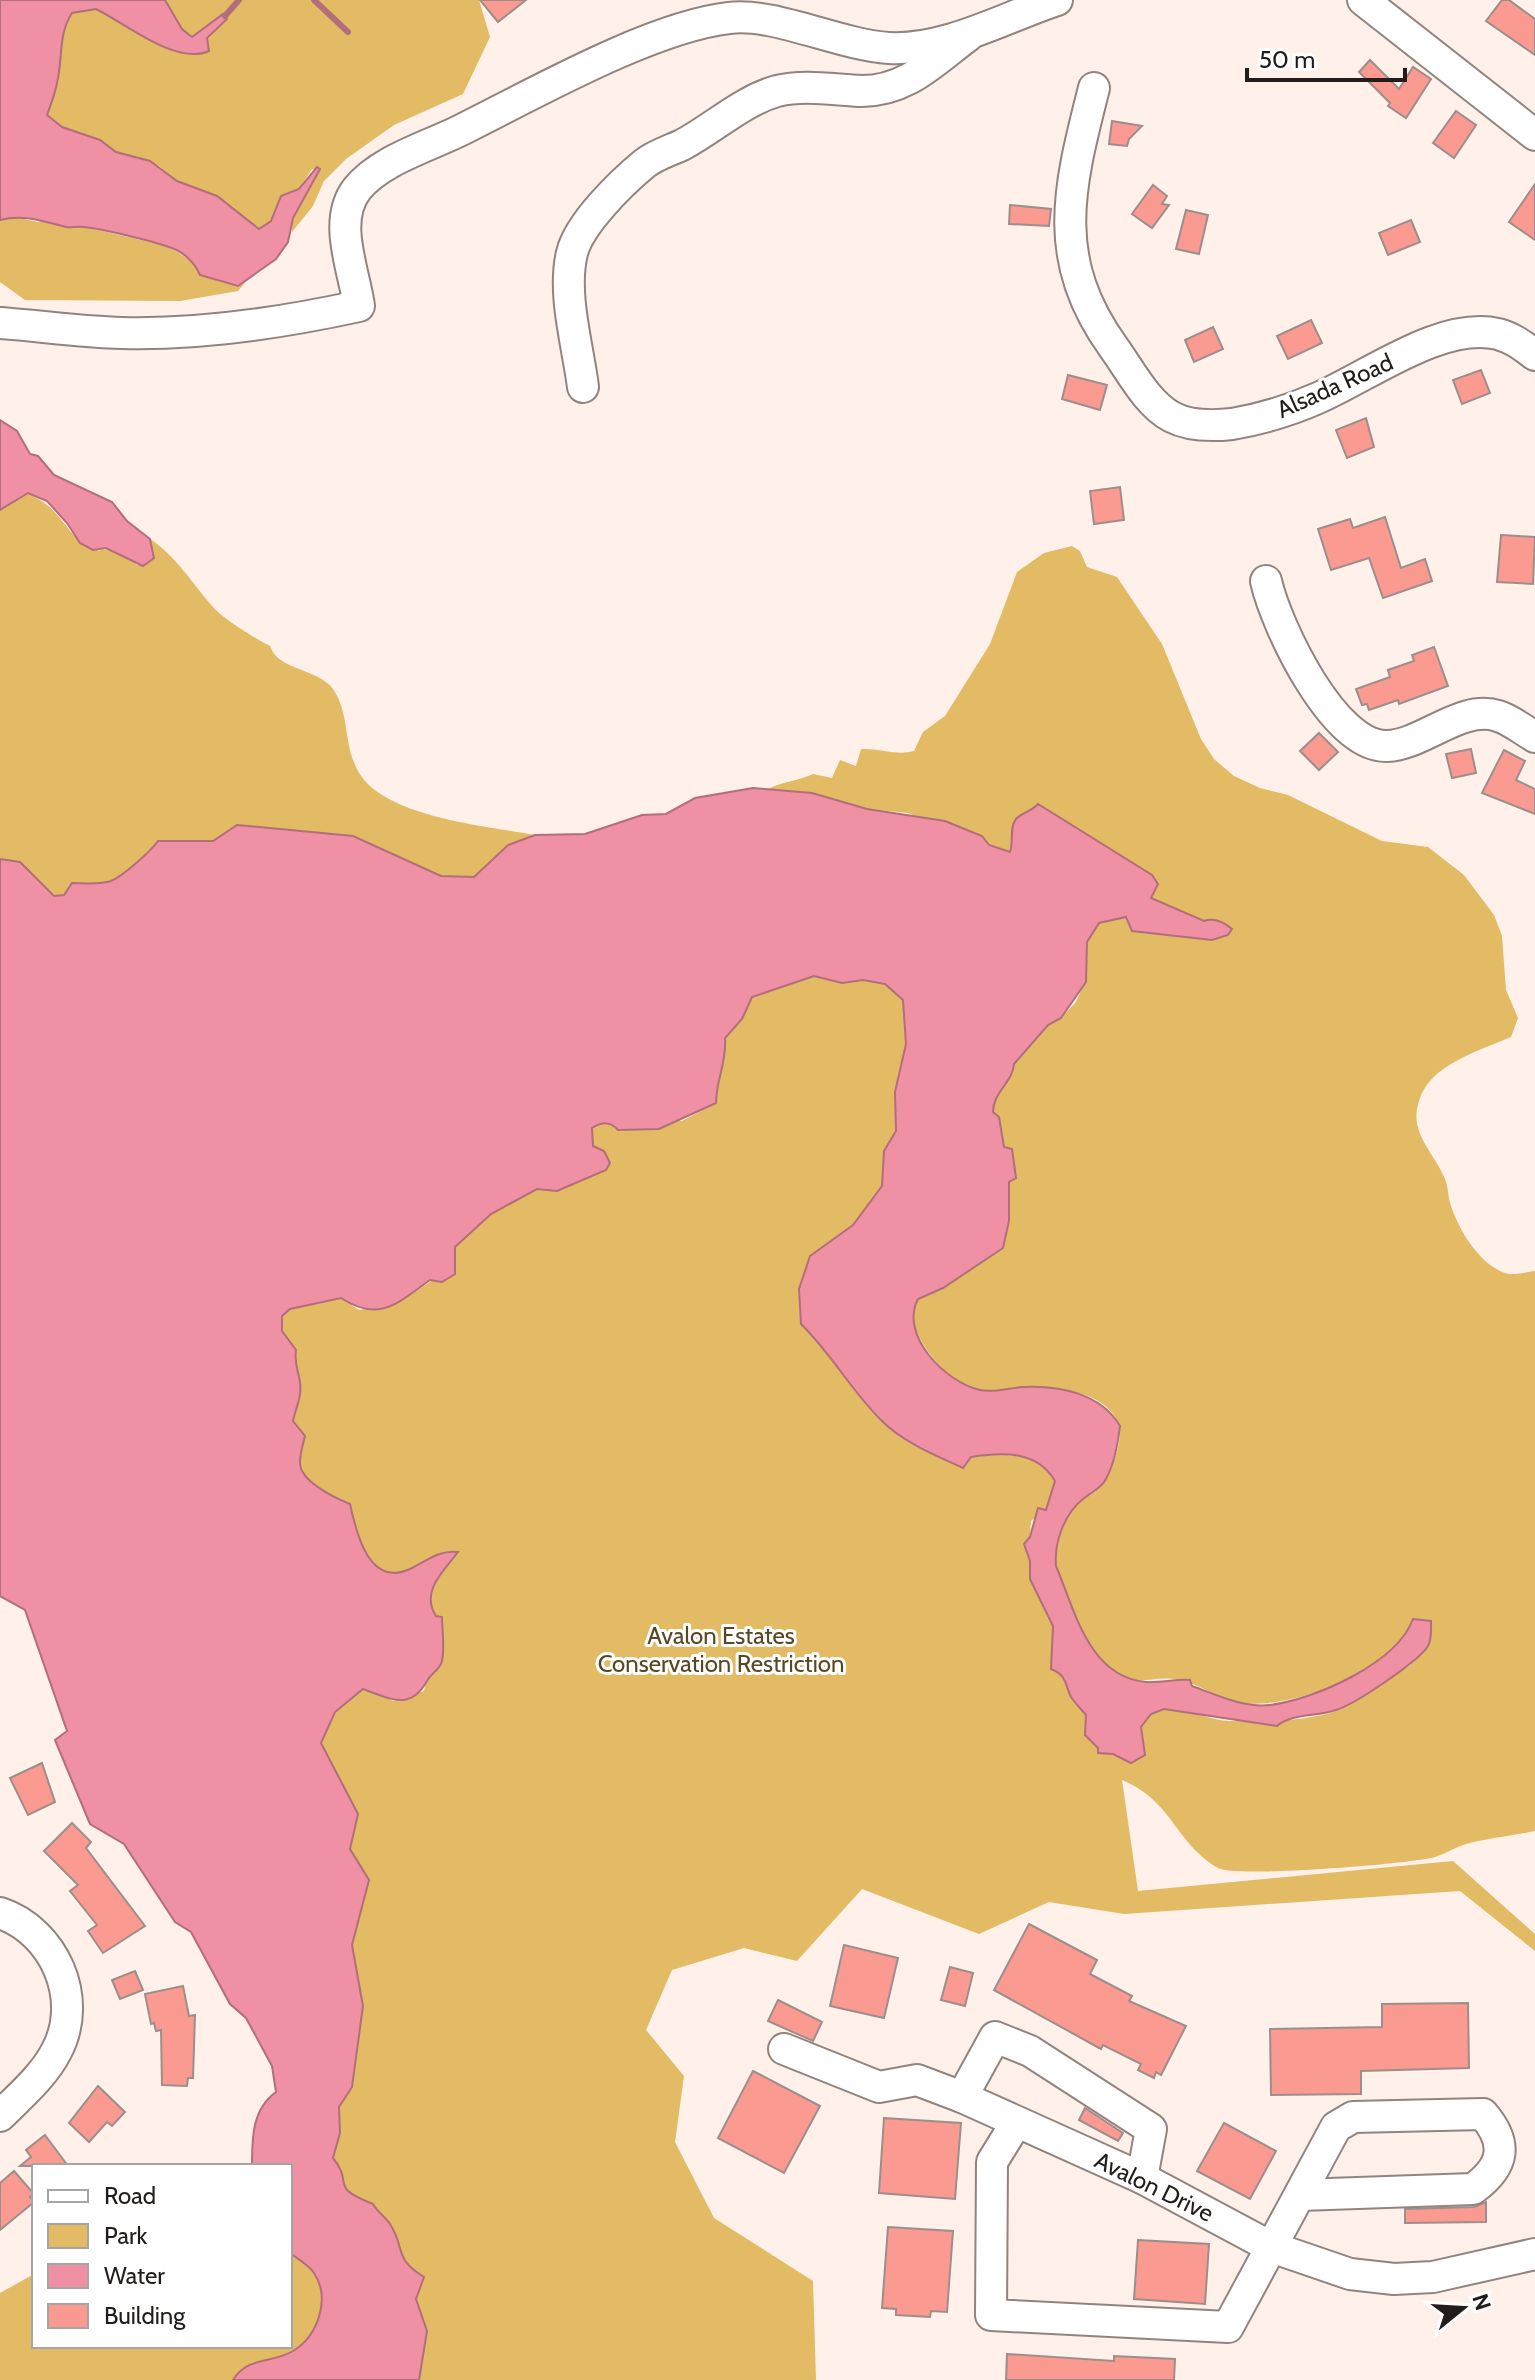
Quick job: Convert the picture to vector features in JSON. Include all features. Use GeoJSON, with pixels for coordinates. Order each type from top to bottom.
{"type":"FeatureCollection","features":[{"type":"Feature","properties":{"kind":"street"},"geometry":{"type":"LineString","coordinates":[[0,323],[95,332],[172,331],[263,325],[359,306],[345,233],[347,209],[357,189],[375,173],[411,154],[625,52],[703,22],[733,17],[761,19],[831,39],[889,48],[928,44],[1057,0]]}},
{"type":"Feature","properties":{"kind":"street"},"geometry":{"type":"LineString","coordinates":[[1363,0],[1535,135]]}},
{"type":"Feature","properties":{"kind":"street"},"geometry":{"type":"LineString","coordinates":[[583,387],[571,301],[571,255],[577,239],[608,199],[646,162],[683,144],[757,99],[780,90],[874,90],[903,82],[931,67],[976,30]]}},
{"type":"Feature","properties":{"kind":"street","name":"Alsada Road"},"geometry":{"type":"LineString","coordinates":[[1094,88],[1077,154],[1068,212],[1082,293],[1141,386],[1173,418],[1217,426],[1249,421],[1294,407],[1416,349],[1456,336],[1497,334],[1516,341],[1535,355]]}},
{"type":"Feature","properties":{"kind":"street"},"geometry":{"type":"LineString","coordinates":[[1266,581],[1271,602],[1301,665],[1332,711],[1362,741],[1382,746],[1399,745],[1481,714],[1497,715],[1535,737]]}},
{"type":"Feature","properties":{"kind":"street"},"geometry":{"type":"LineString","coordinates":[[0,1913],[28,1925],[54,1955],[63,1984],[66,2019],[64,2034],[50,2063],[0,2116]]}},
{"type":"Feature","properties":{"kind":"street"},"geometry":{"type":"LineString","coordinates":[[962,2097],[995,2037],[1030,2051],[1151,2129],[1142,2178]]}},
{"type":"Feature","properties":{"kind":"street","name":"Avalon Drive"},"geometry":{"type":"LineString","coordinates":[[784,2049],[879,2087],[917,2080],[962,2097],[1142,2178],[1271,2247],[1350,2274],[1394,2279],[1433,2277],[1535,2254]]}},
{"type":"Feature","properties":{"kind":"street"},"geometry":{"type":"LineString","coordinates":[[1016,2123],[992,2162],[991,2315],[1228,2327],[1336,2127],[1353,2117],[1483,2114],[1499,2133],[1500,2155],[1488,2178],[1473,2189],[1300,2195]]}},
{"type":"Feature","properties":{"kind":"green space"},"geometry":{"type":"Polygon","coordinates":[[[165,0],[479,0],[490,37],[463,94],[394,125],[346,159],[324,181],[313,206],[292,232],[292,218],[319,170],[312,169],[299,189],[281,196],[271,221],[259,229],[233,208],[177,181],[159,166],[116,152],[100,140],[62,127],[47,115],[59,74],[65,30],[72,13],[96,9],[159,44],[204,53],[209,45],[207,38],[227,19],[222,14],[192,37],[182,29],[165,0]]]}},
{"type":"Feature","properties":{"kind":"green space"},"geometry":{"type":"Polygon","coordinates":[[[11,216],[38,222],[49,220],[67,228],[82,226],[170,247],[195,264],[200,275],[238,286],[248,279],[238,291],[180,301],[25,300],[0,282],[0,220],[11,216]]]}},
{"type":"Feature","properties":{"kind":"green space"},"geometry":{"type":"Polygon","coordinates":[[[27,493],[52,510],[76,538],[99,551],[120,552],[137,565],[154,558],[150,539],[176,562],[224,617],[270,646],[281,660],[326,682],[342,708],[357,769],[369,785],[388,798],[437,817],[535,835],[508,845],[474,877],[441,876],[353,836],[237,825],[213,841],[158,841],[136,863],[111,881],[72,883],[64,895],[54,896],[20,862],[0,859],[0,510],[27,493]]]}},
{"type":"Feature","properties":{"kind":"green space","name":"Avalon Estates Conservation Restriction"},"geometry":{"type":"Polygon","coordinates":[[[1072,546],[1080,551],[1087,567],[1117,577],[1162,644],[1201,739],[1214,759],[1234,776],[1260,788],[1288,795],[1382,841],[1428,847],[1464,875],[1494,915],[1502,936],[1506,990],[1518,1018],[1511,1037],[1457,1060],[1434,1077],[1419,1101],[1417,1123],[1424,1142],[1441,1169],[1454,1213],[1478,1254],[1505,1273],[1535,1271],[1535,1831],[1460,1846],[1419,1860],[1324,1869],[1231,1871],[1218,1868],[1203,1858],[1152,1799],[1122,1780],[1138,1891],[1453,1861],[1535,1934],[1535,1951],[1460,1891],[1124,1914],[1049,1902],[979,1934],[862,1889],[797,1961],[744,1948],[672,1970],[646,2030],[684,2076],[675,2142],[714,2218],[813,2281],[816,2380],[419,2380],[427,2331],[389,2223],[378,2214],[373,2204],[346,2189],[333,2158],[340,2133],[339,2107],[352,2087],[363,2006],[352,1945],[369,1880],[350,1849],[357,1814],[321,1743],[335,1712],[363,1689],[394,1701],[424,1691],[427,1679],[436,1672],[442,1617],[436,1617],[432,1608],[433,1590],[457,1553],[439,1554],[397,1572],[385,1571],[367,1555],[350,1504],[319,1488],[306,1476],[300,1463],[305,1436],[293,1421],[300,1381],[294,1366],[296,1350],[282,1331],[282,1316],[290,1309],[341,1298],[359,1310],[398,1303],[436,1278],[455,1247],[491,1214],[537,1189],[557,1191],[606,1170],[610,1162],[604,1151],[593,1146],[592,1128],[601,1122],[682,1121],[716,1103],[725,1038],[742,1019],[752,997],[814,976],[842,983],[863,980],[885,984],[903,1000],[906,1044],[895,1092],[896,1131],[884,1151],[882,1187],[853,1225],[810,1256],[801,1324],[875,1414],[910,1443],[948,1457],[1015,1455],[1043,1467],[1055,1481],[1046,1510],[1031,1521],[1030,1537],[1024,1545],[1030,1561],[1030,1579],[1053,1626],[1051,1669],[1067,1683],[1086,1715],[1085,1735],[1141,1728],[1149,1717],[1169,1709],[1229,1721],[1294,1719],[1327,1714],[1355,1702],[1411,1665],[1413,1619],[1386,1654],[1364,1669],[1314,1693],[1288,1700],[1242,1703],[1182,1680],[1126,1679],[1109,1669],[1091,1648],[1077,1621],[1056,1566],[1056,1557],[1059,1539],[1070,1514],[1081,1500],[1097,1490],[1111,1468],[1120,1431],[1112,1412],[1091,1398],[1065,1390],[1020,1387],[996,1391],[961,1383],[933,1359],[915,1327],[914,1311],[918,1299],[943,1288],[1003,1248],[1008,1215],[1007,1182],[999,1117],[993,1113],[994,1106],[1014,1064],[1048,1025],[1061,1018],[1076,1002],[1087,977],[1087,942],[1099,923],[1126,917],[1212,940],[1232,929],[1219,921],[1204,921],[1150,898],[1072,828],[1039,804],[1016,819],[1010,852],[1005,853],[908,813],[867,809],[812,793],[768,789],[813,774],[832,778],[840,760],[856,766],[861,749],[901,753],[914,751],[923,732],[945,716],[990,644],[1017,572],[1044,553],[1072,546]]]}},
{"type":"Feature","properties":{"kind":"green space"},"geometry":{"type":"Polygon","coordinates":[[[292,2254],[314,2273],[319,2283],[321,2304],[315,2326],[302,2344],[285,2355],[246,2367],[233,2380],[0,2380],[0,2293],[32,2275],[32,2348],[292,2348],[292,2254]]]}},
{"type":"Feature","properties":{"kind":"water"},"geometry":{"type":"Polygon","coordinates":[[[0,0],[165,0],[182,29],[192,37],[223,14],[227,19],[207,38],[209,51],[196,54],[166,48],[96,9],[72,13],[65,29],[59,74],[47,115],[62,127],[100,140],[116,152],[150,161],[177,181],[217,196],[259,229],[271,221],[281,196],[299,189],[317,167],[320,169],[293,218],[288,242],[276,259],[238,286],[200,275],[184,254],[151,242],[103,230],[66,227],[33,219],[0,220],[0,0]]]}},
{"type":"Feature","properties":{"kind":"water"},"geometry":{"type":"Polygon","coordinates":[[[0,420],[17,431],[30,454],[38,456],[54,475],[112,502],[127,521],[150,539],[154,558],[143,566],[106,548],[93,550],[80,543],[47,501],[28,493],[0,510],[0,420]]]}},
{"type":"Feature","properties":{"kind":"water"},"geometry":{"type":"Polygon","coordinates":[[[753,788],[812,793],[867,809],[945,821],[982,836],[989,845],[1010,852],[1014,823],[1038,804],[1152,875],[1158,884],[1151,898],[1204,921],[1219,921],[1232,929],[1228,935],[1212,940],[1132,931],[1126,917],[1099,923],[1087,942],[1086,982],[1061,1018],[1048,1025],[1014,1064],[994,1105],[993,1112],[999,1117],[1004,1147],[1012,1149],[1016,1178],[1009,1182],[1009,1221],[1003,1248],[943,1288],[918,1299],[914,1313],[915,1327],[929,1355],[940,1367],[967,1385],[985,1391],[1036,1387],[1077,1393],[1102,1406],[1120,1426],[1106,1479],[1070,1513],[1059,1539],[1056,1557],[1056,1566],[1078,1621],[1097,1655],[1111,1668],[1127,1677],[1146,1682],[1190,1680],[1192,1686],[1230,1700],[1250,1705],[1270,1705],[1331,1687],[1373,1664],[1404,1635],[1413,1619],[1431,1621],[1429,1643],[1400,1672],[1336,1710],[1297,1717],[1277,1726],[1164,1709],[1151,1714],[1141,1727],[1145,1755],[1131,1763],[1113,1754],[1098,1753],[1098,1748],[1085,1735],[1086,1715],[1071,1697],[1063,1677],[1051,1669],[1053,1626],[1030,1579],[1030,1561],[1024,1544],[1030,1537],[1038,1508],[1046,1510],[1055,1481],[1039,1463],[1029,1458],[1006,1454],[971,1457],[963,1468],[910,1442],[871,1410],[801,1324],[799,1289],[810,1256],[853,1225],[882,1186],[884,1151],[896,1131],[895,1092],[906,1044],[903,1000],[885,984],[863,980],[842,983],[814,976],[752,997],[742,1019],[725,1038],[716,1103],[659,1129],[618,1130],[606,1123],[592,1128],[593,1146],[604,1151],[610,1163],[606,1170],[557,1191],[537,1189],[491,1214],[455,1247],[455,1274],[442,1282],[430,1280],[388,1307],[366,1309],[341,1298],[290,1309],[282,1316],[282,1331],[296,1350],[300,1387],[293,1421],[305,1436],[300,1462],[305,1476],[319,1488],[350,1504],[367,1555],[385,1571],[397,1573],[439,1554],[458,1552],[432,1590],[432,1607],[436,1616],[442,1617],[443,1650],[439,1667],[421,1690],[407,1699],[391,1699],[363,1689],[335,1712],[321,1743],[358,1814],[350,1849],[369,1880],[352,1945],[363,2006],[352,2087],[339,2107],[340,2133],[333,2158],[346,2189],[373,2204],[390,2224],[408,2264],[424,2277],[416,2299],[427,2331],[419,2380],[233,2380],[246,2367],[285,2355],[302,2344],[315,2326],[321,2305],[319,2283],[314,2273],[292,2254],[292,2164],[252,2164],[255,2125],[262,2107],[276,2092],[272,2066],[246,2018],[230,2004],[191,1932],[175,1922],[124,1844],[90,1824],[55,1740],[67,1731],[25,1610],[0,1596],[0,859],[20,862],[54,896],[64,895],[72,883],[111,881],[136,863],[158,841],[213,841],[237,825],[353,836],[441,876],[474,877],[508,845],[535,835],[585,834],[642,815],[666,814],[695,798],[753,788]]]}},
{"type":"Feature","properties":{"kind":"building"},"geometry":{"type":"Polygon","coordinates":[[[480,0],[526,0],[498,22],[480,0]]]}},
{"type":"Feature","properties":{"kind":"building"},"geometry":{"type":"Polygon","coordinates":[[[1502,0],[1509,0],[1535,19],[1535,55],[1486,21],[1502,0]]]}},
{"type":"Feature","properties":{"kind":"building"},"geometry":{"type":"Polygon","coordinates":[[[1370,60],[1399,89],[1413,67],[1431,79],[1406,118],[1388,106],[1390,103],[1359,72],[1370,60]]]}},
{"type":"Feature","properties":{"kind":"building"},"geometry":{"type":"Polygon","coordinates":[[[1456,111],[1476,125],[1454,158],[1433,143],[1456,111]]]}},
{"type":"Feature","properties":{"kind":"building"},"geometry":{"type":"Polygon","coordinates":[[[1112,121],[1142,126],[1129,139],[1127,146],[1109,144],[1112,121]]]}},
{"type":"Feature","properties":{"kind":"building"},"geometry":{"type":"Polygon","coordinates":[[[1535,184],[1535,240],[1509,222],[1535,184]]]}},
{"type":"Feature","properties":{"kind":"building"},"geometry":{"type":"Polygon","coordinates":[[[1153,185],[1167,196],[1162,204],[1169,205],[1152,228],[1132,214],[1153,185]]]}},
{"type":"Feature","properties":{"kind":"building"},"geometry":{"type":"Polygon","coordinates":[[[1010,205],[1051,209],[1049,226],[1009,224],[1010,205]]]}},
{"type":"Feature","properties":{"kind":"building"},"geometry":{"type":"Polygon","coordinates":[[[1186,210],[1208,215],[1199,254],[1176,249],[1186,210]]]}},
{"type":"Feature","properties":{"kind":"building"},"geometry":{"type":"Polygon","coordinates":[[[1411,220],[1420,242],[1388,255],[1379,233],[1411,220]]]}},
{"type":"Feature","properties":{"kind":"building"},"geometry":{"type":"Polygon","coordinates":[[[1311,320],[1322,343],[1288,359],[1277,336],[1311,320]]]}},
{"type":"Feature","properties":{"kind":"building"},"geometry":{"type":"Polygon","coordinates":[[[1213,327],[1223,349],[1194,362],[1185,340],[1213,327]]]}},
{"type":"Feature","properties":{"kind":"building"},"geometry":{"type":"Polygon","coordinates":[[[1481,370],[1490,393],[1462,404],[1453,380],[1481,370]]]}},
{"type":"Feature","properties":{"kind":"building"},"geometry":{"type":"Polygon","coordinates":[[[1068,375],[1107,385],[1100,410],[1062,399],[1068,375]]]}},
{"type":"Feature","properties":{"kind":"building"},"geometry":{"type":"Polygon","coordinates":[[[1366,418],[1374,447],[1347,458],[1336,430],[1366,418]]]}},
{"type":"Feature","properties":{"kind":"building"},"geometry":{"type":"Polygon","coordinates":[[[1120,487],[1124,520],[1094,524],[1090,491],[1120,487]]]}},
{"type":"Feature","properties":{"kind":"building"},"geometry":{"type":"Polygon","coordinates":[[[1385,517],[1401,568],[1425,559],[1432,581],[1383,598],[1369,558],[1331,570],[1318,529],[1350,519],[1353,528],[1385,517]]]}},
{"type":"Feature","properties":{"kind":"building"},"geometry":{"type":"Polygon","coordinates":[[[1501,535],[1535,537],[1533,584],[1497,582],[1501,535]]]}},
{"type":"Feature","properties":{"kind":"building"},"geometry":{"type":"Polygon","coordinates":[[[1434,647],[1448,686],[1399,704],[1398,700],[1369,710],[1367,704],[1362,705],[1356,689],[1390,677],[1388,670],[1414,661],[1412,655],[1434,647]]]}},
{"type":"Feature","properties":{"kind":"building"},"geometry":{"type":"Polygon","coordinates":[[[1319,733],[1338,752],[1319,770],[1300,751],[1319,733]]]}},
{"type":"Feature","properties":{"kind":"building"},"geometry":{"type":"Polygon","coordinates":[[[1471,749],[1476,773],[1452,778],[1446,754],[1471,749]]]}},
{"type":"Feature","properties":{"kind":"building"},"geometry":{"type":"Polygon","coordinates":[[[1504,750],[1525,761],[1516,780],[1535,789],[1535,814],[1482,793],[1504,750]]]}},
{"type":"Feature","properties":{"kind":"building"},"geometry":{"type":"Polygon","coordinates":[[[42,1763],[55,1802],[28,1815],[10,1778],[42,1763]]]}},
{"type":"Feature","properties":{"kind":"building"},"geometry":{"type":"Polygon","coordinates":[[[72,1823],[91,1842],[86,1848],[145,1926],[103,1953],[88,1931],[97,1925],[70,1891],[78,1885],[44,1851],[72,1823]]]}},
{"type":"Feature","properties":{"kind":"building"},"geometry":{"type":"Polygon","coordinates":[[[1029,1924],[1097,1960],[1090,1974],[1132,1996],[1129,2001],[1186,2026],[1161,2075],[1156,2072],[1154,2078],[1138,2070],[1141,2064],[1103,2045],[1101,2049],[994,1990],[1029,1924]]]}},
{"type":"Feature","properties":{"kind":"building"},"geometry":{"type":"Polygon","coordinates":[[[844,1945],[898,1958],[884,2018],[830,2006],[844,1945]]]}},
{"type":"Feature","properties":{"kind":"building"},"geometry":{"type":"Polygon","coordinates":[[[950,1967],[973,1973],[965,2006],[941,2000],[950,1967]]]}},
{"type":"Feature","properties":{"kind":"building"},"geometry":{"type":"Polygon","coordinates":[[[135,1971],[143,1990],[120,1999],[112,1980],[135,1971]]]}},
{"type":"Feature","properties":{"kind":"building"},"geometry":{"type":"Polygon","coordinates":[[[183,1986],[189,2016],[195,2015],[193,2078],[188,2078],[187,2086],[162,2085],[161,2030],[156,2031],[154,2023],[151,2024],[145,1994],[183,1986]]]}},
{"type":"Feature","properties":{"kind":"building"},"geometry":{"type":"Polygon","coordinates":[[[778,2000],[822,2022],[813,2041],[768,2021],[778,2000]]]}},
{"type":"Feature","properties":{"kind":"building"},"geometry":{"type":"Polygon","coordinates":[[[1468,2003],[1469,2068],[1361,2071],[1361,2094],[1271,2095],[1270,2029],[1382,2027],[1382,2004],[1468,2003]]]}},
{"type":"Feature","properties":{"kind":"building"},"geometry":{"type":"Polygon","coordinates":[[[753,2071],[820,2106],[784,2173],[718,2138],[753,2071]]]}},
{"type":"Feature","properties":{"kind":"building"},"geometry":{"type":"Polygon","coordinates":[[[98,2086],[125,2112],[112,2126],[107,2122],[89,2142],[69,2123],[98,2086]]]}},
{"type":"Feature","properties":{"kind":"building"},"geometry":{"type":"Polygon","coordinates":[[[1085,2108],[1123,2133],[1118,2141],[1079,2120],[1085,2108]]]}},
{"type":"Feature","properties":{"kind":"building"},"geometry":{"type":"Polygon","coordinates":[[[884,2118],[961,2123],[955,2199],[879,2193],[884,2118]]]}},
{"type":"Feature","properties":{"kind":"building"},"geometry":{"type":"Polygon","coordinates":[[[1224,2123],[1276,2151],[1250,2199],[1197,2171],[1224,2123]]]}},
{"type":"Feature","properties":{"kind":"building"},"geometry":{"type":"Polygon","coordinates":[[[45,2135],[67,2164],[20,2166],[31,2157],[26,2150],[45,2135]]]}},
{"type":"Feature","properties":{"kind":"building"},"geometry":{"type":"Polygon","coordinates":[[[14,2171],[32,2192],[32,2204],[0,2230],[0,2183],[14,2171]]]}},
{"type":"Feature","properties":{"kind":"building"},"geometry":{"type":"Polygon","coordinates":[[[1486,2202],[1486,2222],[1405,2223],[1405,2209],[1474,2207],[1486,2202]]]}},
{"type":"Feature","properties":{"kind":"building"},"geometry":{"type":"Polygon","coordinates":[[[888,2227],[953,2231],[947,2312],[931,2311],[930,2317],[896,2315],[896,2309],[882,2308],[888,2227]]]}},
{"type":"Feature","properties":{"kind":"building"},"geometry":{"type":"Polygon","coordinates":[[[1138,2240],[1209,2244],[1205,2304],[1134,2299],[1138,2240]]]}},
{"type":"Feature","properties":{"kind":"building"},"geometry":{"type":"Polygon","coordinates":[[[1007,2354],[1114,2361],[1114,2356],[1175,2359],[1174,2380],[1006,2380],[1007,2354]]]}},
{"type":"Feature","properties":{"kind":"waterway"},"geometry":{"type":"LineString","coordinates":[[225,16],[239,0]]}},
{"type":"Feature","properties":{"kind":"waterway"},"geometry":{"type":"LineString","coordinates":[[314,0],[348,32]]}}]}
